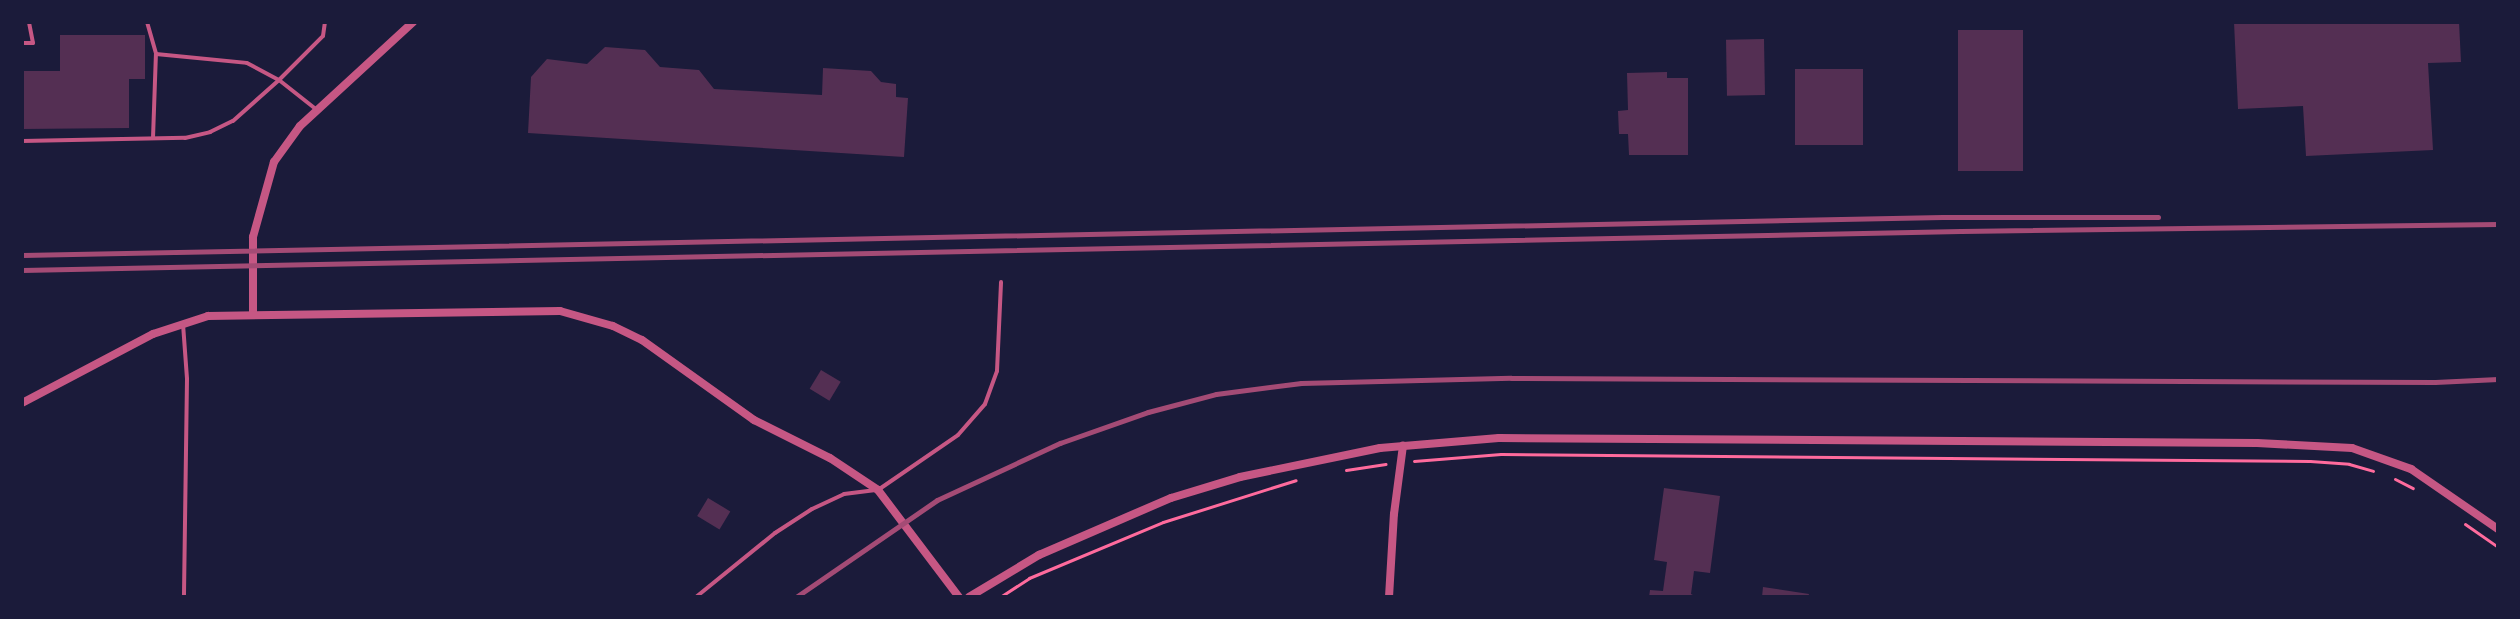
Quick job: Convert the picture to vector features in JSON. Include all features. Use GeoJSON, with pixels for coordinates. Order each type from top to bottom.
{"type":"FeatureCollection","features":[{"type":"Feature","properties":{"kind":"street"},"geometry":{"type":"LineString","coordinates":[[253,315],[253,237],[268,176],[290,137],[413,22]]}},
{"type":"Feature","properties":{"kind":"street"},"geometry":{"type":"LineString","coordinates":[[22,403],[119,350],[183,322],[208,316],[560,311],[583,316],[642,340],[754,420],[830,458],[878,490],[959,597]]}},
{"type":"Feature","properties":{"kind":"street"},"geometry":{"type":"LineString","coordinates":[[969,597],[1039,555],[1171,498],[1311,460],[1403,446],[1499,438],[2309,444],[2352,448],[2392,459],[2426,478],[2498,529]]}},
{"type":"Feature","properties":{"kind":"street"},"geometry":{"type":"LineString","coordinates":[[1389,597],[1394,514],[1403,446]]}},
{"type":"Feature","properties":{"kind":"lane"},"geometry":{"type":"LineString","coordinates":[[22,43],[33,43],[29,22]]}},
{"type":"Feature","properties":{"kind":"lane"},"geometry":{"type":"LineString","coordinates":[[147,22],[156,54],[153,138]]}},
{"type":"Feature","properties":{"kind":"lane"},"geometry":{"type":"LineString","coordinates":[[22,141],[153,138],[210,132],[242,114],[279,80],[323,36],[325,22]]}},
{"type":"Feature","properties":{"kind":"lane"},"geometry":{"type":"LineString","coordinates":[[156,54],[247,63],[279,80],[317,110]]}},
{"type":"Feature","properties":{"kind":"lane"},"geometry":{"type":"LineString","coordinates":[[696,597],[775,533],[812,509],[844,494],[878,490],[958,435],[985,404],[997,371],[1001,282]]}},
{"type":"Feature","properties":{"kind":"lane"},"geometry":{"type":"LineString","coordinates":[[183,322],[187,379],[184,597]]}},
{"type":"Feature","properties":{"kind":"path"},"geometry":{"type":"LineString","coordinates":[[1415,461],[1501,454],[2310,461],[2349,464],[2376,472]]}},
{"type":"Feature","properties":{"kind":"path"},"geometry":{"type":"LineString","coordinates":[[1343,470],[1382,464]]}},
{"type":"Feature","properties":{"kind":"path"},"geometry":{"type":"LineString","coordinates":[[2389,476],[2423,493]]}},
{"type":"Feature","properties":{"kind":"path"},"geometry":{"type":"LineString","coordinates":[[1000,597],[1029,578],[1163,522],[1303,478]]}},
{"type":"Feature","properties":{"kind":"path"},"geometry":{"type":"LineString","coordinates":[[2464,523],[2498,547]]}},
{"type":"Feature","properties":{"kind":"building"},"geometry":{"type":"Polygon","coordinates":[[[2234,22],[2459,22],[2461,62],[2428,63],[2433,150],[2306,156],[2303,106],[2238,109],[2234,22]]]}},
{"type":"Feature","properties":{"kind":"building"},"geometry":{"type":"Polygon","coordinates":[[[1958,30],[2023,30],[2023,171],[1958,171],[1958,30]]]}},
{"type":"Feature","properties":{"kind":"building"},"geometry":{"type":"Polygon","coordinates":[[[60,35],[145,35],[145,79],[129,79],[129,128],[22,129],[22,71],[60,71],[60,35]]]}},
{"type":"Feature","properties":{"kind":"building"},"geometry":{"type":"Polygon","coordinates":[[[1764,39],[1765,95],[1727,96],[1726,40],[1764,39]]]}},
{"type":"Feature","properties":{"kind":"building"},"geometry":{"type":"Polygon","coordinates":[[[605,47],[645,50],[660,67],[699,70],[714,89],[822,95],[823,68],[871,71],[881,82],[896,84],[896,97],[908,98],[904,157],[528,133],[531,77],[547,59],[587,64],[605,47]]]}},
{"type":"Feature","properties":{"kind":"building"},"geometry":{"type":"Polygon","coordinates":[[[1795,69],[1863,69],[1863,145],[1795,145],[1795,69]]]}},
{"type":"Feature","properties":{"kind":"building"},"geometry":{"type":"Polygon","coordinates":[[[1667,72],[1667,78],[1688,78],[1688,155],[1629,155],[1628,134],[1619,134],[1618,111],[1628,110],[1627,73],[1667,72]]]}},
{"type":"Feature","properties":{"kind":"building"},"geometry":{"type":"Polygon","coordinates":[[[821,370],[841,382],[829,401],[810,389],[821,370]]]}},
{"type":"Feature","properties":{"kind":"building"},"geometry":{"type":"Polygon","coordinates":[[[1664,488],[1720,496],[1710,573],[1694,571],[1691,594],[1697,597],[1649,597],[1650,590],[1663,591],[1667,562],[1654,560],[1664,488]]]}},
{"type":"Feature","properties":{"kind":"building"},"geometry":{"type":"Polygon","coordinates":[[[708,498],[730,511],[719,529],[697,516],[708,498]]]}},
{"type":"Feature","properties":{"kind":"building"},"geometry":{"type":"Polygon","coordinates":[[[1763,587],[1809,594],[1808,597],[1762,597],[1763,587]]]}},
{"type":"Feature","properties":{"kind":"railway"},"geometry":{"type":"LineString","coordinates":[[22,255],[1943,217],[2158,217]]}},
{"type":"Feature","properties":{"kind":"railway"},"geometry":{"type":"LineString","coordinates":[[22,270],[1961,231],[2498,224]]}},
{"type":"Feature","properties":{"kind":"railway"},"geometry":{"type":"LineString","coordinates":[[796,597],[937,500],[1060,443],[1148,412],[1216,394],[1301,383],[1511,378],[2435,382],[2498,379]]}}]}
